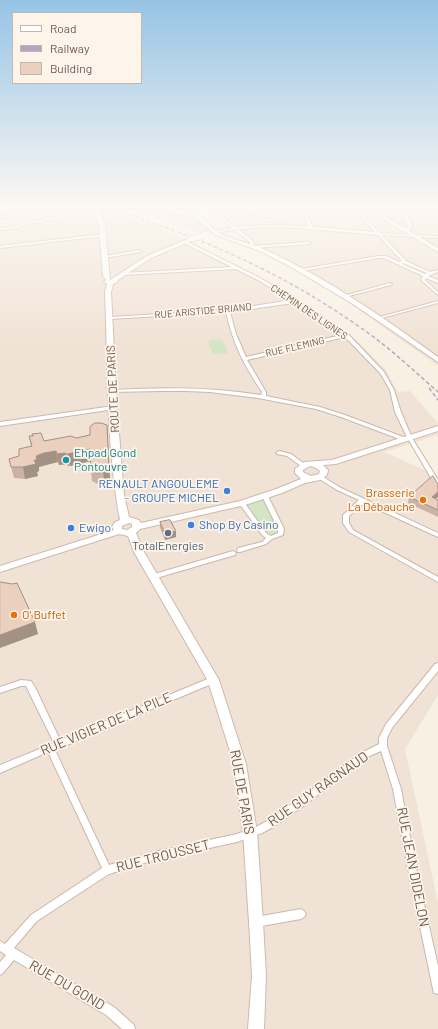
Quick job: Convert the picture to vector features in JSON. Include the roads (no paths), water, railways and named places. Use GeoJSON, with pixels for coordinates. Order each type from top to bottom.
{"type":"FeatureCollection","features":[{"type":"Feature","properties":{"kind":"main road","name":"ROUTE DE PARIS"},"geometry":{"type":"LineString","coordinates":[[105,253],[106,276],[111,280],[108,292],[113,405],[120,495],[127,526]]}},
{"type":"Feature","properties":{"kind":"main road"},"geometry":{"type":"LineString","coordinates":[[111,280],[149,256],[157,253]]}},
{"type":"Feature","properties":{"kind":"main road"},"geometry":{"type":"LineString","coordinates":[[267,253],[302,270],[345,296],[438,360]]}},
{"type":"Feature","properties":{"kind":"main road"},"geometry":{"type":"LineString","coordinates":[[0,563],[127,526],[205,508],[263,492],[289,483],[304,467],[330,463],[437,430]]}},
{"type":"Feature","properties":{"kind":"main road"},"geometry":{"type":"LineString","coordinates":[[0,569],[127,526],[205,513],[265,496],[318,476],[336,465],[376,449]]}},
{"type":"Feature","properties":{"kind":"main road"},"geometry":{"type":"LineString","coordinates":[[304,467],[304,477],[318,476]]}},
{"type":"Feature","properties":{"kind":"main road"},"geometry":{"type":"LineString","coordinates":[[304,467],[322,468],[318,476]]}},
{"type":"Feature","properties":{"kind":"main road","name":"RUE DE PARIS"},"geometry":{"type":"LineString","coordinates":[[127,526],[139,552],[213,680],[240,764],[250,832],[256,922],[259,976],[256,1029]]}},
{"type":"Feature","properties":{"kind":"street"},"geometry":{"type":"LineString","coordinates":[[105,257],[128,253]]}},
{"type":"Feature","properties":{"kind":"street","name":"CHEMIN DES LIGNES"},"geometry":{"type":"LineString","coordinates":[[208,253],[239,268],[296,301],[346,335],[382,372],[392,390],[405,440],[421,456],[438,485]]}},
{"type":"Feature","properties":{"kind":"street"},"geometry":{"type":"LineString","coordinates":[[396,253],[404,262],[429,273]]}},
{"type":"Feature","properties":{"kind":"street"},"geometry":{"type":"LineString","coordinates":[[302,270],[378,256],[438,282]]}},
{"type":"Feature","properties":{"kind":"street"},"geometry":{"type":"LineString","coordinates":[[399,264],[404,262]]}},
{"type":"Feature","properties":{"kind":"street"},"geometry":{"type":"LineString","coordinates":[[122,274],[239,268]]}},
{"type":"Feature","properties":{"kind":"street"},"geometry":{"type":"LineString","coordinates":[[438,271],[429,273],[423,280],[438,294]]}},
{"type":"Feature","properties":{"kind":"street"},"geometry":{"type":"LineString","coordinates":[[345,296],[390,284]]}},
{"type":"Feature","properties":{"kind":"street","name":"RUE ARISTIDE BRIAND"},"geometry":{"type":"LineString","coordinates":[[110,318],[228,311],[296,301]]}},
{"type":"Feature","properties":{"kind":"street"},"geometry":{"type":"LineString","coordinates":[[378,318],[438,302]]}},
{"type":"Feature","properties":{"kind":"street"},"geometry":{"type":"LineString","coordinates":[[228,311],[238,347],[264,392],[263,397]]}},
{"type":"Feature","properties":{"kind":"street","name":"RUE FLEMING"},"geometry":{"type":"LineString","coordinates":[[244,359],[346,335]]}},
{"type":"Feature","properties":{"kind":"street"},"geometry":{"type":"LineString","coordinates":[[113,392],[163,389],[206,391],[263,397],[307,405],[405,440]]}},
{"type":"Feature","properties":{"kind":"street"},"geometry":{"type":"LineString","coordinates":[[0,424],[113,405]]}},
{"type":"Feature","properties":{"kind":"street"},"geometry":{"type":"LineString","coordinates":[[279,453],[289,455],[304,467]]}},
{"type":"Feature","properties":{"kind":"street"},"geometry":{"type":"LineString","coordinates":[[318,476],[363,500],[438,535]]}},
{"type":"Feature","properties":{"kind":"street"},"geometry":{"type":"LineString","coordinates":[[240,550],[264,543],[270,538],[278,536],[282,532],[265,496]]}},
{"type":"Feature","properties":{"kind":"street"},"geometry":{"type":"LineString","coordinates":[[363,500],[346,515],[346,523],[351,531],[438,580]]}},
{"type":"Feature","properties":{"kind":"street"},"geometry":{"type":"LineString","coordinates":[[242,503],[264,534],[270,538]]}},
{"type":"Feature","properties":{"kind":"street"},"geometry":{"type":"LineString","coordinates":[[153,577],[233,553]]}},
{"type":"Feature","properties":{"kind":"street","name":"RUE GUY RAGNAUD"},"geometry":{"type":"LineString","coordinates":[[250,832],[270,824],[364,755],[383,746],[383,738],[389,726],[438,666]]}},
{"type":"Feature","properties":{"kind":"street","name":"RUE VIGIER DE LA PILE"},"geometry":{"type":"LineString","coordinates":[[0,769],[213,680]]}},
{"type":"Feature","properties":{"kind":"street"},"geometry":{"type":"LineString","coordinates":[[0,690],[21,683],[28,683],[31,687],[54,746],[107,870]]}},
{"type":"Feature","properties":{"kind":"street","name":"RUE JEAN DIDELON"},"geometry":{"type":"LineString","coordinates":[[383,746],[397,789],[411,864],[438,988]]}},
{"type":"Feature","properties":{"kind":"street","name":"RUE TROUSSET"},"geometry":{"type":"LineString","coordinates":[[0,970],[6,949],[34,918],[107,870],[154,856],[237,838],[250,832]]}},
{"type":"Feature","properties":{"kind":"street"},"geometry":{"type":"LineString","coordinates":[[256,922],[301,914]]}},
{"type":"Feature","properties":{"kind":"street","name":"RUE DU GOND"},"geometry":{"type":"LineString","coordinates":[[6,949],[110,1011],[130,1029]]}},
{"type":"Feature","properties":{"kind":"railway"},"geometry":{"type":"LineString","coordinates":[[228,253],[299,288],[330,307],[371,335],[438,392]]}},
{"type":"Feature","properties":{"kind":"railway"},"geometry":{"type":"LineString","coordinates":[[429,388],[438,400]]}},
{"type":"Feature","properties":{"kind":"place","name":"Ehpad Gond Pontouvre"},"geometry":{"type":"Point","coordinates":[66,460]}},
{"type":"Feature","properties":{"kind":"place","name":"RENAULT ANGOULEME - GROUPE MICHEL"},"geometry":{"type":"Point","coordinates":[227,491]}},
{"type":"Feature","properties":{"kind":"place","name":"Brasserie La Débauche"},"geometry":{"type":"Point","coordinates":[423,500]}},
{"type":"Feature","properties":{"kind":"place","name":"Shop By Casino"},"geometry":{"type":"Point","coordinates":[191,525]}},
{"type":"Feature","properties":{"kind":"place","name":"Ewigo"},"geometry":{"type":"Point","coordinates":[71,528]}},
{"type":"Feature","properties":{"kind":"place","name":"TotalEnergies"},"geometry":{"type":"Point","coordinates":[168,533]}},
{"type":"Feature","properties":{"kind":"place","name":"O' Buffet"},"geometry":{"type":"Point","coordinates":[14,615]}}]}
